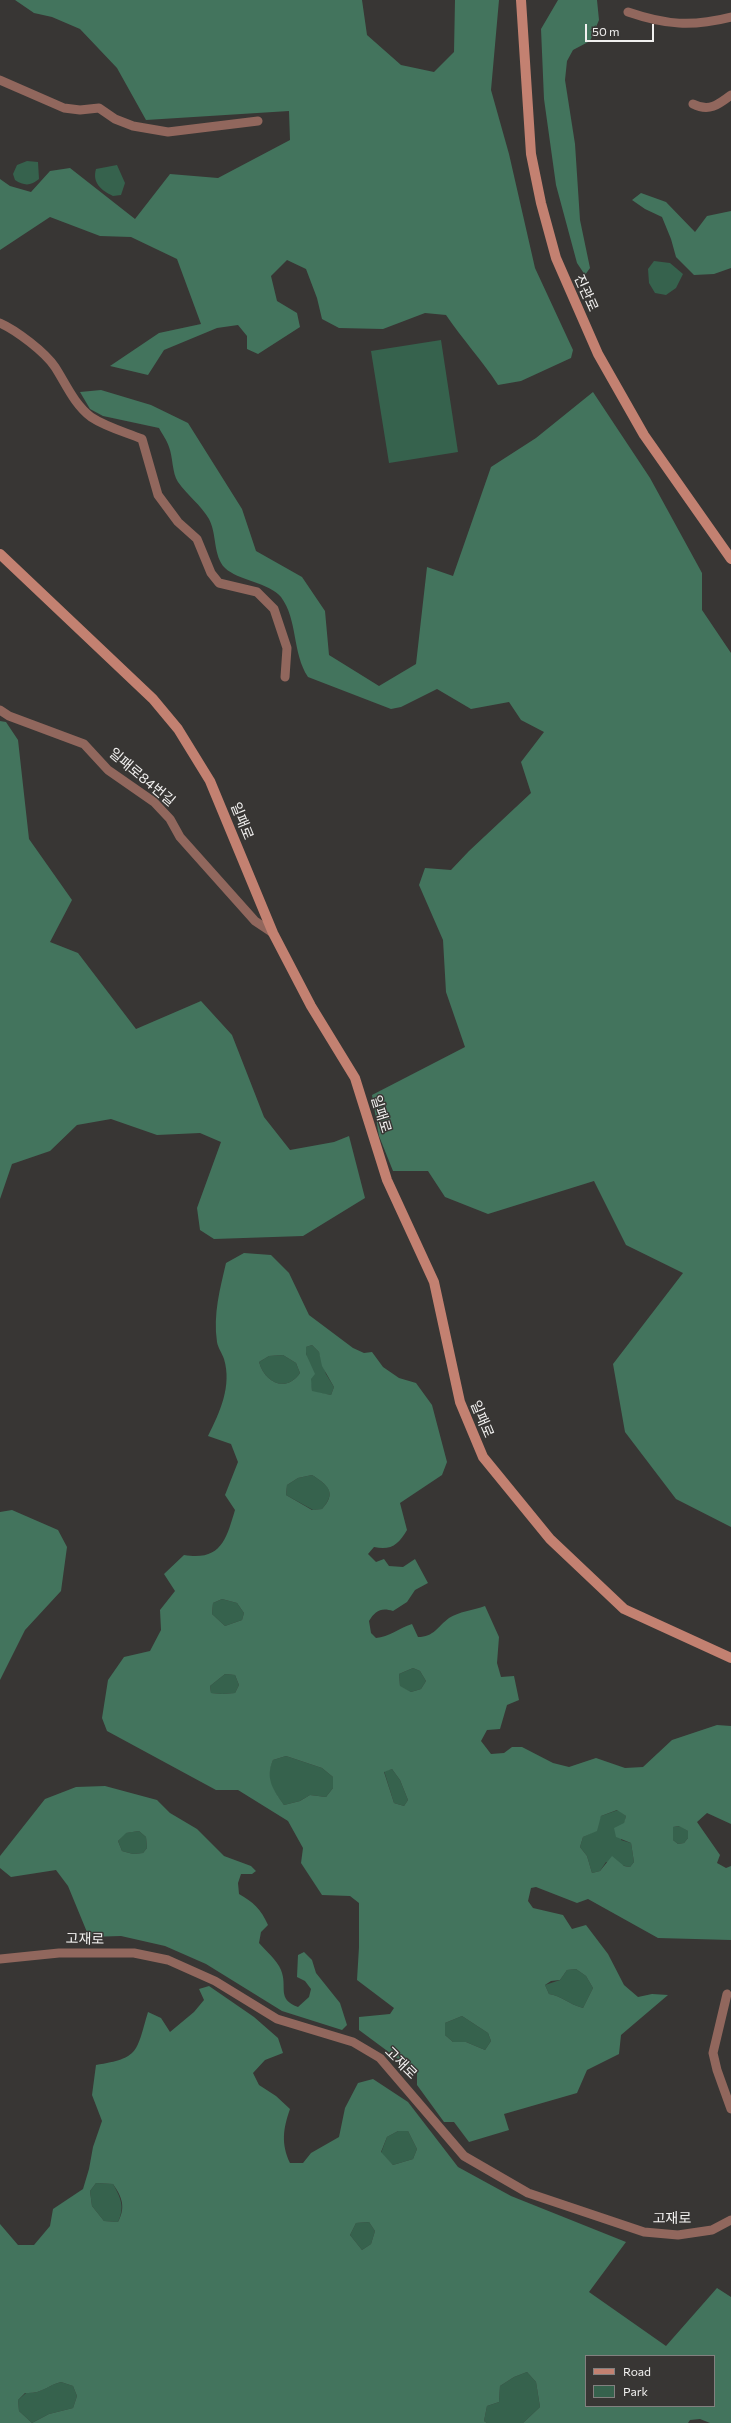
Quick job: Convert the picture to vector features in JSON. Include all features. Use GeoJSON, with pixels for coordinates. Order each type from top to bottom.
{"type":"FeatureCollection","features":[{"type":"Feature","properties":{"kind":"street","name":"진관로"},"geometry":{"type":"LineString","coordinates":[[521,0],[531,154],[541,203],[556,258],[598,354],[644,435],[731,559]]}},
{"type":"Feature","properties":{"kind":"street"},"geometry":{"type":"LineString","coordinates":[[628,12],[667,23],[698,23],[731,17]]}},
{"type":"Feature","properties":{"kind":"street"},"geometry":{"type":"LineString","coordinates":[[0,80],[64,108],[80,110],[99,108],[115,119],[134,126],[168,132],[219,124],[258,121]]}},
{"type":"Feature","properties":{"kind":"street"},"geometry":{"type":"LineString","coordinates":[[693,104],[701,108],[714,108],[731,95]]}},
{"type":"Feature","properties":{"kind":"street"},"geometry":{"type":"LineString","coordinates":[[0,323],[15,330],[54,366],[64,384],[90,416],[107,426],[142,439],[158,495],[178,522],[197,539],[211,573],[219,583],[257,592],[274,609],[287,648],[285,676]]}},
{"type":"Feature","properties":{"kind":"street","name":"일패로"},"geometry":{"type":"LineString","coordinates":[[0,554],[153,699],[178,729],[210,781],[273,933],[311,1006],[355,1078],[387,1180],[434,1282],[460,1402],[483,1457],[550,1539],[624,1609],[731,1658]]}},
{"type":"Feature","properties":{"kind":"street","name":"일패로84번길"},"geometry":{"type":"LineString","coordinates":[[0,710],[9,716],[84,744],[108,770],[154,802],[170,819],[180,836],[255,921],[273,933]]}},
{"type":"Feature","properties":{"kind":"street","name":"고재로"},"geometry":{"type":"LineString","coordinates":[[0,1959],[58,1953],[134,1953],[168,1960],[215,1981],[278,2019],[353,2042],[380,2058],[464,2156],[528,2193],[644,2232],[678,2235],[712,2230],[731,2220]]}},
{"type":"Feature","properties":{"kind":"street"},"geometry":{"type":"LineString","coordinates":[[727,1994],[713,2053],[717,2070],[731,2109]]}},
{"type":"Feature","properties":{"kind":"green space"},"geometry":{"type":"Polygon","coordinates":[[[15,0],[362,0],[367,35],[401,65],[434,72],[454,52],[455,0],[499,0],[491,90],[509,154],[535,268],[573,350],[571,358],[521,381],[498,385],[446,315],[425,313],[383,329],[339,328],[322,319],[317,298],[306,269],[287,260],[271,276],[277,301],[297,313],[300,327],[258,354],[247,349],[247,336],[238,325],[217,328],[164,350],[148,375],[110,366],[159,333],[201,324],[177,259],[131,237],[100,236],[50,217],[0,250],[0,179],[10,186],[31,192],[50,171],[70,168],[135,219],[170,174],[218,178],[290,140],[289,111],[146,120],[117,68],[80,29],[52,17],[34,13],[15,0]]]}},
{"type":"Feature","properties":{"kind":"green space"},"geometry":{"type":"Polygon","coordinates":[[[558,0],[597,0],[599,20],[590,41],[573,50],[567,61],[565,80],[575,144],[580,220],[590,268],[585,275],[577,263],[556,185],[544,99],[541,29],[558,0]]]}},
{"type":"Feature","properties":{"kind":"green space"},"geometry":{"type":"Polygon","coordinates":[[[27,161],[38,162],[39,179],[30,184],[21,183],[15,180],[13,174],[17,165],[27,161]]]}},
{"type":"Feature","properties":{"kind":"green space"},"geometry":{"type":"Polygon","coordinates":[[[117,165],[125,183],[121,195],[113,196],[98,186],[95,174],[96,169],[117,165]]]}},
{"type":"Feature","properties":{"kind":"green space"},"geometry":{"type":"Polygon","coordinates":[[[641,193],[666,202],[695,232],[707,216],[731,211],[731,268],[714,274],[694,275],[676,257],[671,239],[662,217],[645,209],[632,200],[641,193]]]}},
{"type":"Feature","properties":{"kind":"green space"},"geometry":{"type":"Polygon","coordinates":[[[654,261],[670,263],[683,274],[676,288],[666,295],[655,293],[649,283],[648,269],[654,261]]]}},
{"type":"Feature","properties":{"kind":"green space"},"geometry":{"type":"Polygon","coordinates":[[[441,340],[458,452],[389,463],[371,351],[441,340]]]}},
{"type":"Feature","properties":{"kind":"green space"},"geometry":{"type":"Polygon","coordinates":[[[101,390],[151,405],[188,423],[242,509],[256,551],[302,577],[325,611],[329,655],[379,686],[416,664],[427,567],[453,576],[491,467],[536,438],[593,392],[650,478],[702,573],[702,610],[731,653],[731,1527],[676,1499],[625,1432],[613,1364],[683,1273],[626,1245],[594,1181],[488,1214],[445,1197],[428,1171],[393,1171],[379,1136],[372,1095],[465,1047],[446,992],[443,940],[419,885],[425,868],[451,870],[469,851],[531,793],[521,762],[544,732],[521,720],[509,702],[471,709],[437,689],[401,707],[391,709],[308,677],[299,658],[290,616],[281,597],[269,588],[237,576],[225,568],[221,563],[217,551],[209,519],[178,482],[168,444],[159,428],[103,416],[90,409],[80,392],[101,390]]]}},
{"type":"Feature","properties":{"kind":"green space"},"geometry":{"type":"Polygon","coordinates":[[[0,721],[6,722],[18,740],[29,839],[72,900],[50,942],[78,953],[136,1029],[201,1001],[232,1035],[264,1117],[290,1150],[334,1142],[349,1136],[365,1198],[303,1236],[214,1239],[200,1230],[197,1208],[221,1142],[200,1133],[157,1135],[111,1119],[77,1125],[50,1151],[12,1164],[0,1199],[0,721]]]}},
{"type":"Feature","properties":{"kind":"green space"},"geometry":{"type":"Polygon","coordinates":[[[244,1253],[271,1255],[289,1273],[309,1315],[353,1348],[364,1353],[372,1352],[383,1367],[399,1378],[416,1383],[432,1405],[447,1462],[442,1475],[400,1503],[407,1530],[398,1543],[385,1548],[374,1547],[368,1554],[376,1562],[384,1559],[389,1566],[403,1567],[415,1559],[428,1583],[415,1590],[407,1602],[393,1611],[385,1609],[376,1612],[369,1621],[371,1633],[376,1638],[381,1637],[412,1624],[418,1637],[423,1637],[435,1631],[445,1621],[453,1616],[485,1606],[499,1637],[497,1663],[501,1677],[514,1676],[519,1700],[507,1705],[500,1729],[487,1730],[481,1741],[491,1754],[504,1753],[512,1747],[522,1747],[553,1763],[569,1767],[596,1758],[625,1768],[643,1767],[672,1740],[717,1725],[731,1726],[731,1824],[707,1813],[697,1822],[720,1855],[717,1863],[726,1868],[731,1866],[731,1940],[658,1938],[588,1899],[577,1903],[536,1887],[531,1888],[528,1901],[533,1908],[563,1915],[572,1929],[586,1925],[608,1954],[624,1985],[638,1997],[652,1994],[668,1995],[621,2035],[619,2054],[587,2070],[577,2093],[504,2114],[509,2130],[469,2142],[454,2122],[444,2122],[417,2085],[417,2073],[359,2030],[359,2017],[390,2014],[394,2008],[357,1980],[359,1903],[350,1896],[322,1895],[301,1863],[303,1848],[288,1821],[238,1790],[216,1790],[107,1731],[102,1718],[108,1680],[124,1657],[150,1651],[161,1630],[160,1610],[175,1591],[164,1574],[184,1555],[206,1555],[220,1546],[225,1539],[235,1510],[225,1495],[238,1462],[231,1444],[208,1436],[217,1418],[226,1389],[226,1369],[224,1359],[217,1342],[216,1322],[218,1302],[226,1263],[244,1253]],[[312,1345],[306,1347],[306,1354],[315,1374],[311,1379],[312,1391],[331,1395],[334,1387],[322,1366],[319,1352],[312,1345]],[[283,1355],[269,1356],[259,1362],[266,1375],[276,1383],[289,1383],[300,1373],[296,1363],[283,1355]],[[312,1475],[298,1478],[287,1485],[286,1495],[312,1510],[322,1509],[327,1503],[330,1494],[326,1486],[312,1475]],[[222,1599],[213,1603],[212,1614],[225,1626],[242,1620],[244,1613],[237,1603],[222,1599]],[[413,1668],[399,1674],[400,1686],[411,1692],[421,1689],[426,1681],[420,1671],[413,1668]],[[225,1674],[210,1686],[211,1693],[235,1693],[239,1685],[235,1675],[225,1674]],[[286,1756],[273,1760],[270,1773],[271,1784],[284,1805],[300,1801],[310,1795],[326,1797],[333,1788],[333,1777],[322,1768],[286,1756]],[[392,1769],[384,1772],[394,1803],[404,1806],[408,1800],[400,1780],[392,1769]],[[617,1810],[601,1816],[597,1831],[583,1837],[580,1847],[587,1856],[592,1873],[600,1871],[612,1856],[624,1866],[630,1867],[634,1862],[631,1843],[616,1837],[614,1828],[624,1823],[626,1816],[617,1810]],[[679,1826],[673,1827],[673,1840],[678,1844],[684,1843],[688,1838],[688,1831],[679,1826]],[[576,1969],[567,1970],[560,1980],[551,1981],[545,1985],[549,1994],[558,1996],[583,2008],[593,1988],[586,1976],[576,1969]],[[462,2016],[445,2023],[445,2035],[453,2042],[466,2042],[485,2050],[491,2041],[488,2033],[462,2016]]]}},
{"type":"Feature","properties":{"kind":"green space"},"geometry":{"type":"Polygon","coordinates":[[[312,1345],[319,1352],[326,1374],[334,1387],[331,1395],[312,1392],[306,1347],[312,1345]]]}},
{"type":"Feature","properties":{"kind":"green space"},"geometry":{"type":"Polygon","coordinates":[[[283,1355],[296,1363],[300,1373],[289,1383],[282,1384],[271,1380],[262,1369],[259,1362],[269,1356],[283,1355]]]}},
{"type":"Feature","properties":{"kind":"green space"},"geometry":{"type":"Polygon","coordinates":[[[312,1475],[329,1489],[329,1498],[322,1509],[313,1510],[286,1495],[287,1485],[298,1478],[312,1475]]]}},
{"type":"Feature","properties":{"kind":"green space"},"geometry":{"type":"Polygon","coordinates":[[[12,1510],[58,1530],[67,1547],[61,1591],[25,1630],[0,1680],[0,1512],[12,1510]]]}},
{"type":"Feature","properties":{"kind":"green space"},"geometry":{"type":"Polygon","coordinates":[[[222,1599],[237,1603],[244,1613],[242,1620],[225,1626],[212,1614],[213,1603],[222,1599]]]}},
{"type":"Feature","properties":{"kind":"green space"},"geometry":{"type":"Polygon","coordinates":[[[413,1668],[420,1671],[426,1681],[421,1689],[411,1692],[400,1687],[399,1674],[413,1668]]]}},
{"type":"Feature","properties":{"kind":"green space"},"geometry":{"type":"Polygon","coordinates":[[[225,1674],[235,1675],[239,1685],[235,1693],[211,1693],[210,1686],[225,1674]]]}},
{"type":"Feature","properties":{"kind":"green space"},"geometry":{"type":"Polygon","coordinates":[[[286,1756],[322,1768],[333,1777],[333,1788],[326,1797],[310,1795],[300,1801],[284,1805],[273,1789],[269,1779],[269,1773],[273,1760],[286,1756]]]}},
{"type":"Feature","properties":{"kind":"green space"},"geometry":{"type":"Polygon","coordinates":[[[392,1769],[400,1780],[408,1800],[404,1806],[394,1803],[384,1771],[392,1769]]]}},
{"type":"Feature","properties":{"kind":"green space"},"geometry":{"type":"Polygon","coordinates":[[[105,1786],[157,1800],[170,1813],[197,1829],[224,1856],[251,1866],[256,1871],[252,1874],[241,1874],[238,1883],[239,1894],[256,1906],[268,1925],[261,1932],[259,1943],[274,1959],[281,1970],[284,1982],[284,1992],[287,2000],[291,2004],[298,2007],[309,1997],[311,1989],[305,1981],[297,1977],[298,1955],[304,1952],[312,1960],[316,1973],[340,2003],[347,2025],[342,2030],[282,2011],[206,1964],[165,1946],[121,1936],[89,1937],[68,1886],[56,1870],[11,1877],[0,1868],[0,1856],[45,1799],[76,1787],[105,1786]],[[139,1831],[126,1833],[118,1841],[122,1851],[133,1854],[143,1853],[147,1848],[146,1837],[139,1831]]]}},
{"type":"Feature","properties":{"kind":"green space"},"geometry":{"type":"Polygon","coordinates":[[[618,1810],[626,1816],[621,1840],[631,1843],[634,1862],[630,1867],[606,1862],[600,1871],[592,1873],[587,1856],[580,1847],[583,1837],[593,1832],[601,1816],[618,1810]]]}},
{"type":"Feature","properties":{"kind":"green space"},"geometry":{"type":"Polygon","coordinates":[[[680,1826],[688,1831],[688,1838],[684,1843],[678,1844],[673,1840],[673,1827],[680,1826]]]}},
{"type":"Feature","properties":{"kind":"green space"},"geometry":{"type":"Polygon","coordinates":[[[139,1831],[146,1837],[147,1848],[143,1853],[133,1854],[122,1851],[118,1841],[125,1833],[139,1831]]]}},
{"type":"Feature","properties":{"kind":"green space"},"geometry":{"type":"Polygon","coordinates":[[[576,1969],[586,1976],[593,1988],[583,2008],[558,1996],[549,1994],[545,1985],[560,1980],[567,1970],[576,1969]]]}},
{"type":"Feature","properties":{"kind":"green space"},"geometry":{"type":"Polygon","coordinates":[[[209,1986],[254,2017],[278,2038],[283,2053],[265,2060],[253,2073],[259,2085],[276,2096],[290,2109],[286,2123],[284,2143],[290,2163],[303,2163],[311,2153],[339,2137],[345,2108],[358,2083],[373,2079],[408,2102],[458,2167],[511,2196],[626,2242],[589,2292],[666,2346],[717,2288],[731,2297],[731,2423],[710,2423],[700,2419],[690,2420],[688,2423],[523,2423],[540,2407],[536,2382],[527,2372],[514,2377],[500,2386],[499,2402],[487,2406],[484,2421],[487,2423],[32,2423],[0,2423],[0,2224],[18,2245],[34,2245],[50,2226],[53,2209],[83,2189],[89,2169],[93,2147],[102,2121],[92,2095],[96,2065],[121,2059],[129,2056],[134,2051],[138,2045],[148,2012],[161,2018],[170,2032],[194,2012],[204,2000],[199,1989],[209,1986]],[[398,2131],[387,2137],[381,2152],[393,2165],[413,2159],[417,2149],[408,2131],[398,2131]],[[96,2183],[90,2191],[92,2206],[104,2221],[118,2222],[122,2212],[122,2202],[119,2193],[113,2184],[96,2183]],[[369,2222],[356,2223],[350,2235],[362,2250],[371,2244],[375,2231],[369,2222]],[[61,2382],[40,2391],[25,2393],[18,2400],[19,2411],[32,2423],[49,2414],[73,2408],[77,2396],[73,2386],[61,2382]]]}},
{"type":"Feature","properties":{"kind":"green space"},"geometry":{"type":"Polygon","coordinates":[[[462,2016],[488,2033],[491,2041],[485,2050],[466,2042],[453,2042],[445,2035],[445,2023],[462,2016]]]}},
{"type":"Feature","properties":{"kind":"green space"},"geometry":{"type":"Polygon","coordinates":[[[398,2131],[408,2131],[417,2149],[413,2159],[393,2165],[381,2153],[387,2137],[398,2131]]]}},
{"type":"Feature","properties":{"kind":"green space"},"geometry":{"type":"Polygon","coordinates":[[[96,2183],[113,2184],[122,2207],[118,2222],[104,2221],[92,2206],[90,2191],[96,2183]]]}},
{"type":"Feature","properties":{"kind":"green space"},"geometry":{"type":"Polygon","coordinates":[[[369,2222],[375,2231],[371,2244],[362,2250],[350,2235],[356,2223],[369,2222]]]}},
{"type":"Feature","properties":{"kind":"green space"},"geometry":{"type":"Polygon","coordinates":[[[527,2372],[536,2382],[540,2407],[523,2423],[487,2423],[484,2421],[487,2406],[499,2402],[500,2386],[514,2377],[527,2372]]]}},
{"type":"Feature","properties":{"kind":"green space"},"geometry":{"type":"Polygon","coordinates":[[[61,2382],[73,2386],[77,2396],[73,2408],[49,2414],[32,2423],[19,2411],[18,2400],[26,2393],[40,2391],[61,2382]]]}}]}
